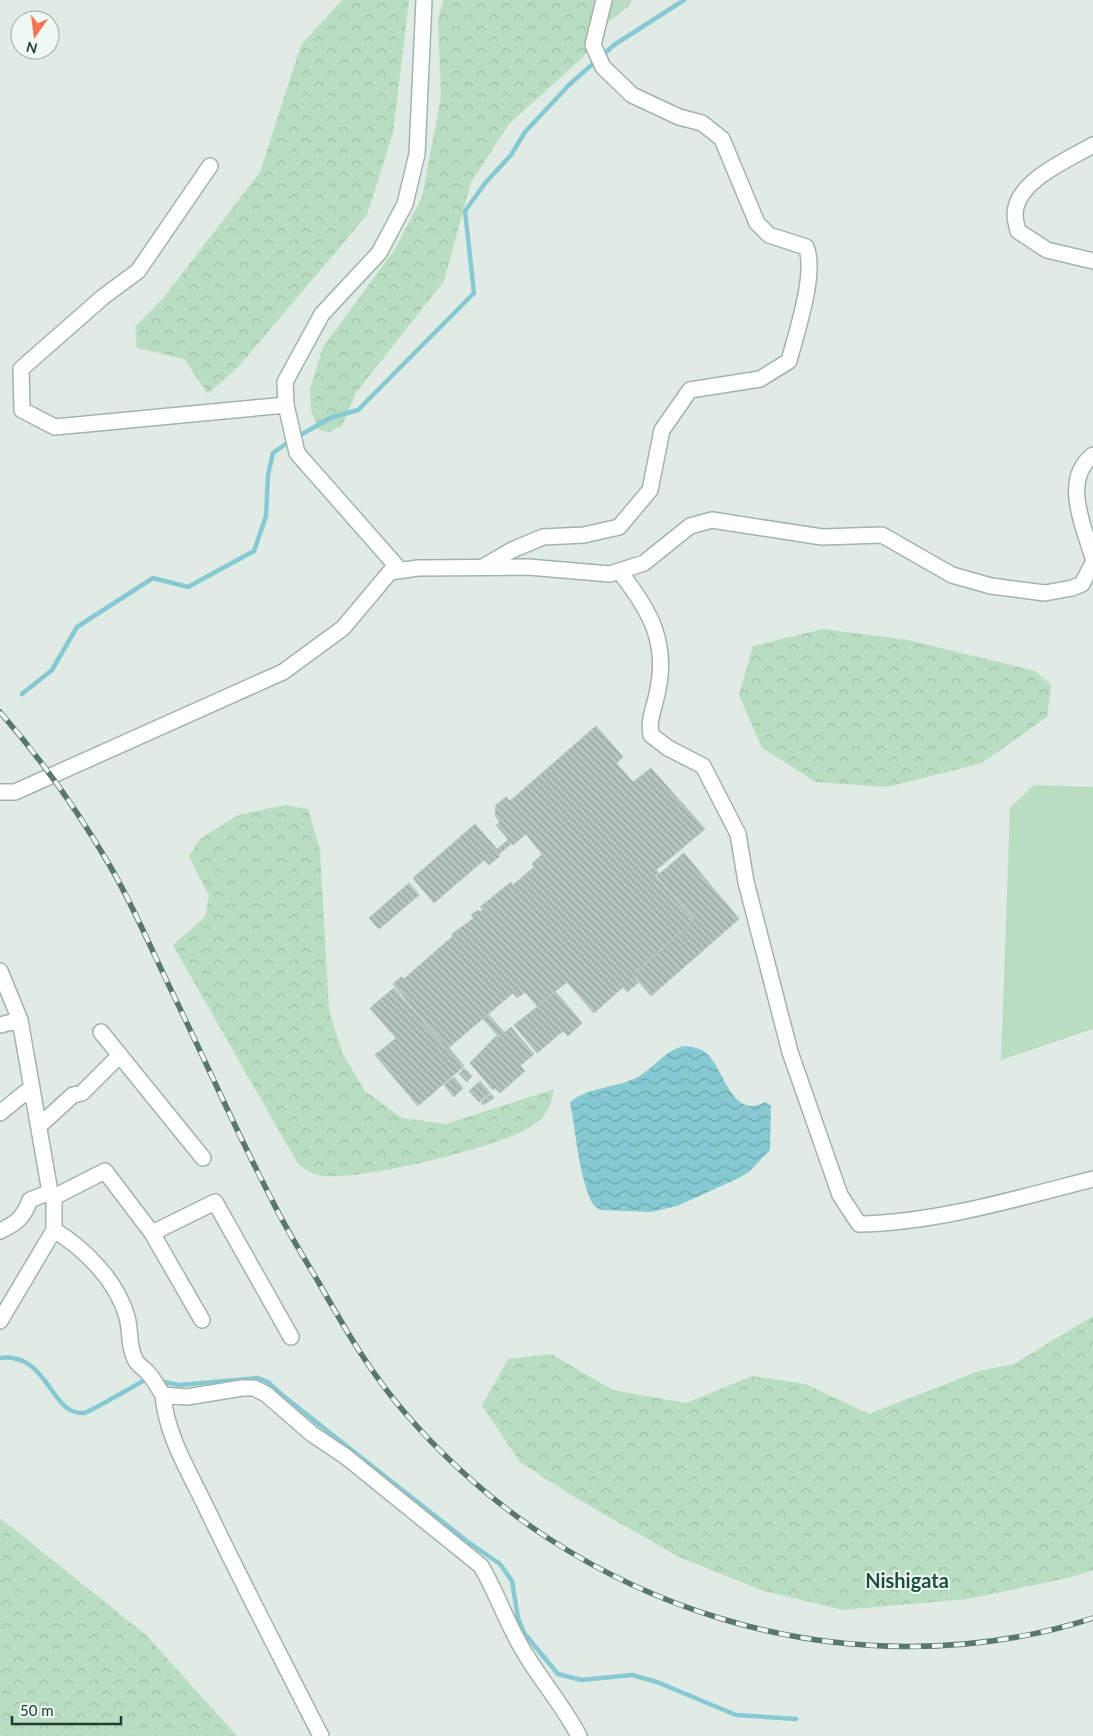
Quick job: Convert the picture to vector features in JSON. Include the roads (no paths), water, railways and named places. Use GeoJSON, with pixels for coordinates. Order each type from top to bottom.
{"type":"FeatureCollection","features":[{"type":"Feature","properties":{"kind":"street"},"geometry":{"type":"LineString","coordinates":[[400,570],[297,453],[286,405],[285,382],[322,314],[379,253],[404,204],[417,154],[424,0]]}},
{"type":"Feature","properties":{"kind":"street"},"geometry":{"type":"LineString","coordinates":[[483,567],[512,550],[543,537],[584,535],[619,527],[650,490],[662,430],[690,390],[760,379],[789,362],[805,295],[810,256],[806,247],[769,235],[757,223],[722,139],[702,123],[679,118],[632,95],[603,67],[593,45],[604,0]]}},
{"type":"Feature","properties":{"kind":"street"},"geometry":{"type":"LineString","coordinates":[[1093,146],[1042,175],[1022,191],[1015,214],[1018,230],[1046,250],[1093,261]]}},
{"type":"Feature","properties":{"kind":"street"},"geometry":{"type":"LineString","coordinates":[[210,166],[138,271],[104,297],[21,369],[22,410],[55,427],[286,405]]}},
{"type":"Feature","properties":{"kind":"street"},"geometry":{"type":"LineString","coordinates":[[1093,455],[1079,475],[1076,494],[1093,558]]}},
{"type":"Feature","properties":{"kind":"street"},"geometry":{"type":"LineString","coordinates":[[0,792],[15,792],[283,672],[344,628],[390,572],[400,570],[528,566],[610,574],[644,563],[690,526],[712,520],[822,537],[882,535],[952,574],[991,586],[1045,593],[1072,588],[1082,584],[1093,563]]}},
{"type":"Feature","properties":{"kind":"street"},"geometry":{"type":"LineString","coordinates":[[619,572],[640,598],[659,638],[661,675],[648,724],[651,735],[668,748],[702,766],[738,834],[746,882],[790,1052],[840,1195],[859,1224],[890,1223],[1005,1202],[1093,1179]]}},
{"type":"Feature","properties":{"kind":"street"},"geometry":{"type":"LineString","coordinates":[[0,972],[20,1020],[52,1195],[54,1230],[0,1321]]}},
{"type":"Feature","properties":{"kind":"street"},"geometry":{"type":"LineString","coordinates":[[0,1025],[20,1020]]}},
{"type":"Feature","properties":{"kind":"street"},"geometry":{"type":"LineString","coordinates":[[100,1032],[203,1158]]}},
{"type":"Feature","properties":{"kind":"street"},"geometry":{"type":"LineString","coordinates":[[39,1126],[73,1096],[82,1093],[119,1056]]}},
{"type":"Feature","properties":{"kind":"street"},"geometry":{"type":"LineString","coordinates":[[0,1113],[32,1087]]}},
{"type":"Feature","properties":{"kind":"street"},"geometry":{"type":"LineString","coordinates":[[0,1230],[15,1224],[23,1217],[30,1200],[52,1195],[105,1172],[152,1232],[202,1320]]}},
{"type":"Feature","properties":{"kind":"street"},"geometry":{"type":"LineString","coordinates":[[152,1232],[215,1202],[291,1337]]}},
{"type":"Feature","properties":{"kind":"street"},"geometry":{"type":"LineString","coordinates":[[54,1230],[73,1241],[89,1256],[110,1283],[127,1316],[130,1348],[135,1361],[149,1373],[162,1393],[165,1416],[179,1450],[233,1564],[322,1736]]}},
{"type":"Feature","properties":{"kind":"street"},"geometry":{"type":"LineString","coordinates":[[162,1393],[187,1397],[254,1388],[266,1394],[312,1434],[345,1456],[481,1566],[496,1591],[510,1627],[522,1649],[578,1736]]}},
{"type":"Feature","properties":{"kind":"water"},"geometry":{"type":"Polygon","coordinates":[[[684,1046],[698,1048],[706,1053],[736,1099],[744,1104],[753,1106],[765,1102],[771,1106],[770,1150],[750,1171],[739,1178],[677,1206],[651,1212],[600,1210],[595,1207],[586,1187],[570,1102],[585,1093],[636,1078],[670,1052],[684,1046]]]}},
{"type":"Feature","properties":{"kind":"waterway"},"geometry":{"type":"LineString","coordinates":[[297,437],[330,418],[358,410],[474,293],[465,211],[486,182],[511,155],[525,132],[569,85],[614,45],[684,0]]}},
{"type":"Feature","properties":{"kind":"waterway"},"geometry":{"type":"LineString","coordinates":[[22,694],[52,670],[77,627],[153,578],[188,587],[254,551],[266,516],[268,475],[273,453],[290,441]]}},
{"type":"Feature","properties":{"kind":"waterway"},"geometry":{"type":"LineString","coordinates":[[0,1358],[16,1359],[29,1364],[63,1405],[73,1411],[84,1413],[145,1380],[149,1380]]}},
{"type":"Feature","properties":{"kind":"waterway"},"geometry":{"type":"LineString","coordinates":[[159,1381],[179,1385],[258,1378],[268,1382],[468,1542],[500,1564],[512,1581],[518,1618],[524,1633],[558,1674],[581,1680],[632,1675],[657,1682],[736,1715],[796,1719]]}},
{"type":"Feature","properties":{"kind":"railway"},"geometry":{"type":"LineString","coordinates":[[0,712],[59,786],[119,882],[277,1211],[349,1334],[393,1399],[439,1449],[473,1482],[510,1511],[589,1563],[674,1603],[719,1618],[765,1630],[811,1639],[858,1645],[954,1645],[1001,1640],[1047,1631],[1093,1618]]}},
{"type":"Feature","properties":{"kind":"district","name":"Nishigata"},"geometry":{"type":"Point","coordinates":[907,1581]}}]}
